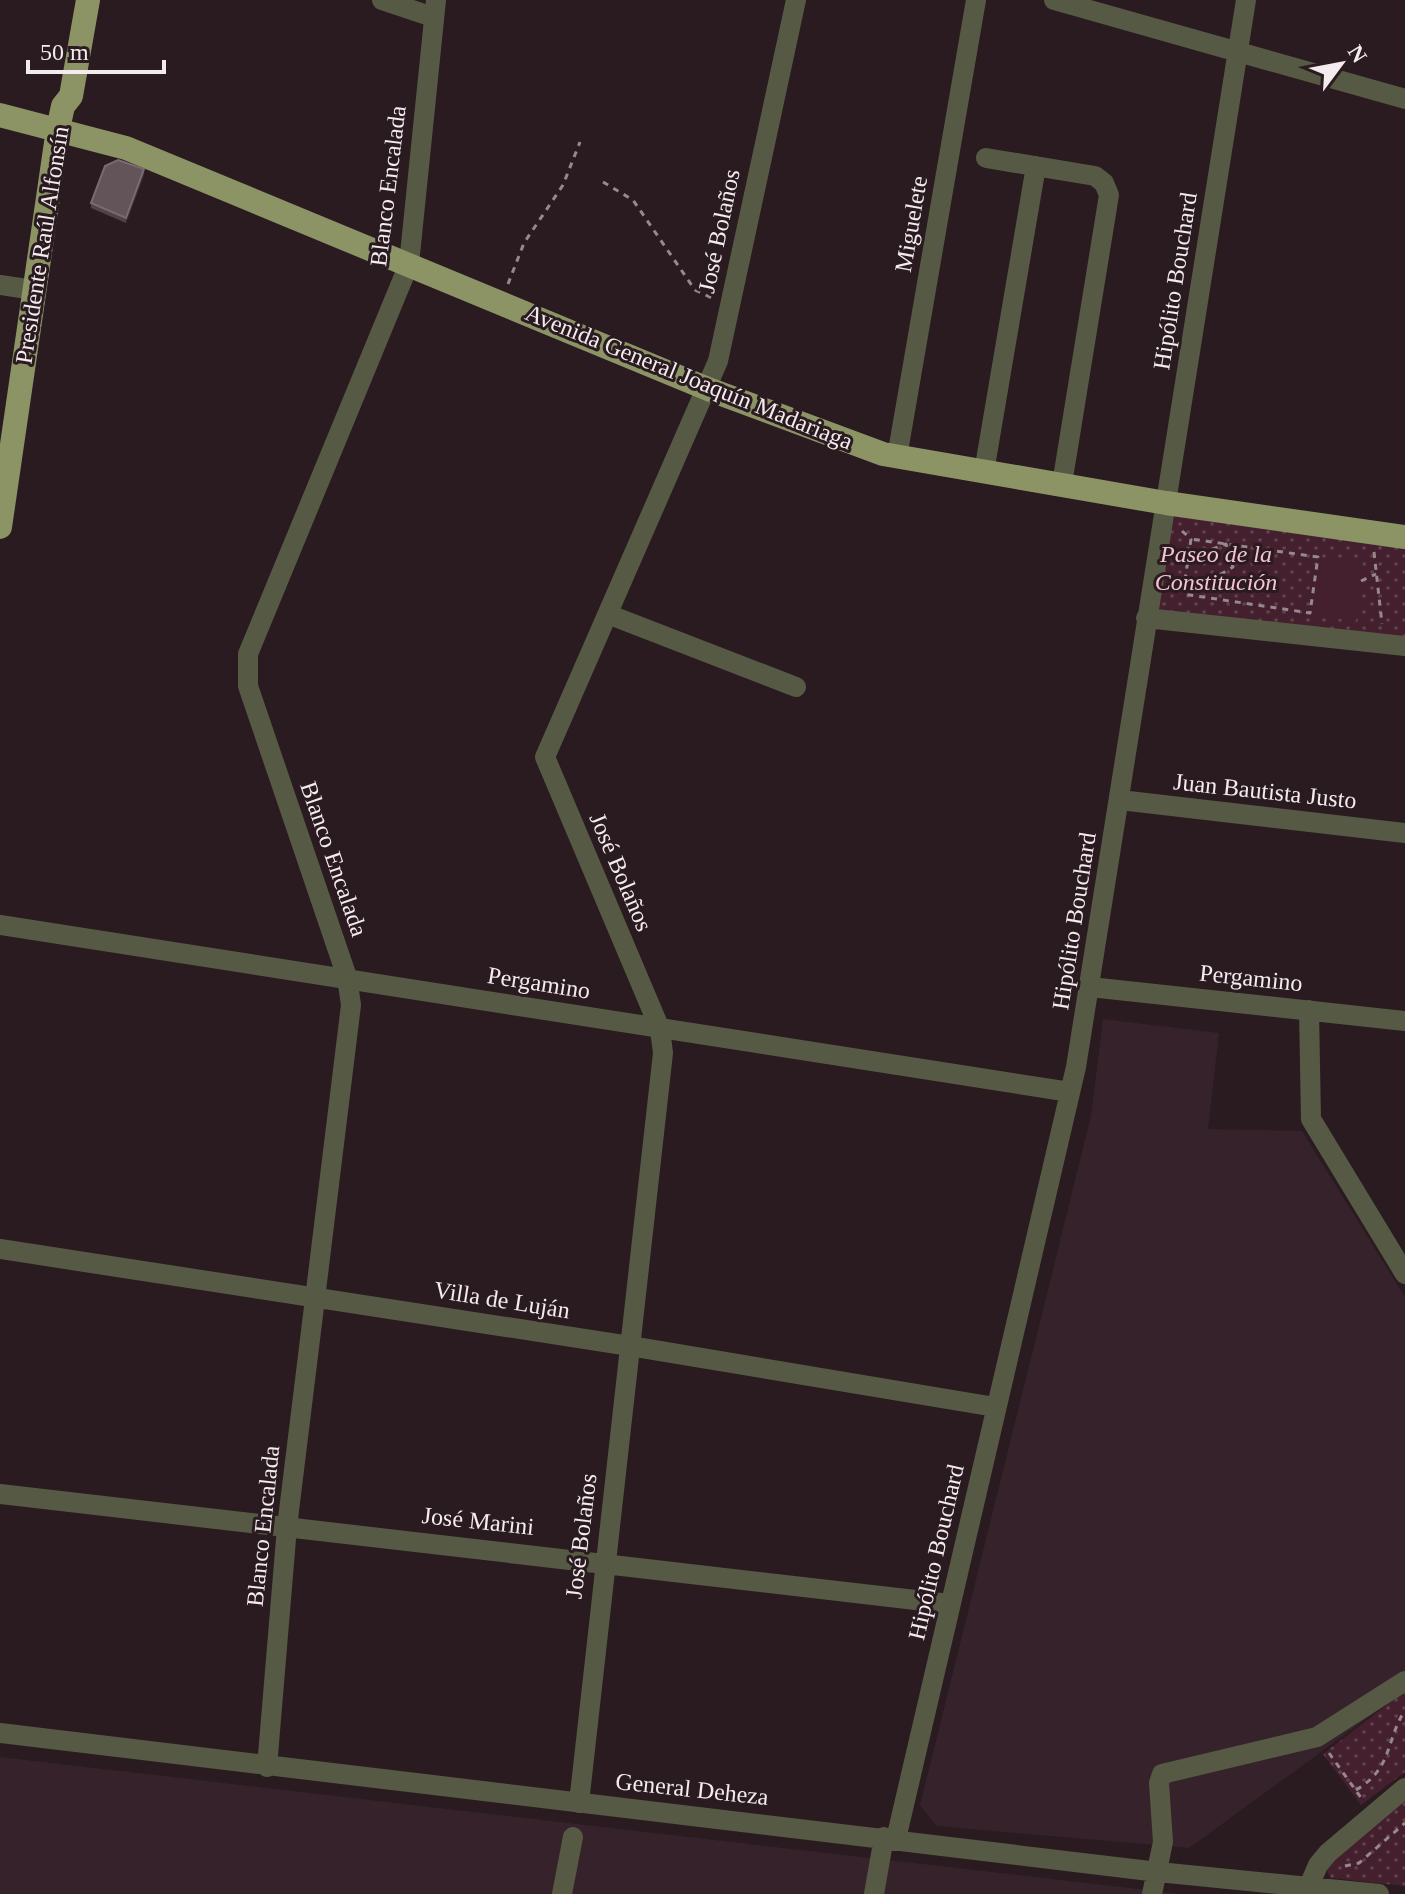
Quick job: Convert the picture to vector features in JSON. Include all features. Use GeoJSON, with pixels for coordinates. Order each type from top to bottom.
{"type":"FeatureCollection","features":[{"type":"Feature","properties":{"kind":"main road","name":"Presidente Raúl Alfonsín"},"geometry":{"type":"LineString","coordinates":[[61,117],[56,91],[71,0]]}},
{"type":"Feature","properties":{"kind":"main road","name":"Presidente Raúl Alfonsín"},"geometry":{"type":"LineString","coordinates":[[0,527],[61,117],[71,96],[88,0]]}},
{"type":"Feature","properties":{"kind":"main road","name":"Avenida General Joaquín Madariaga"},"geometry":{"type":"LineString","coordinates":[[0,115],[61,117],[126,148],[708,389],[897,457],[1062,484],[1165,509],[1405,537]]}},
{"type":"Feature","properties":{"kind":"street"},"geometry":{"type":"LineString","coordinates":[[382,0],[434,8]]}},
{"type":"Feature","properties":{"kind":"street","name":"José Bolaños"},"geometry":{"type":"LineString","coordinates":[[579,1803],[603,1561],[663,1053],[660,1029],[545,757],[708,389],[730,306],[796,0]]}},
{"type":"Feature","properties":{"kind":"street","name":"Miguelete"},"geometry":{"type":"LineString","coordinates":[[897,457],[976,0]]}},
{"type":"Feature","properties":{"kind":"street"},"geometry":{"type":"LineString","coordinates":[[1054,0],[1405,99]]}},
{"type":"Feature","properties":{"kind":"street","name":"Hipólito Bouchard"},"geometry":{"type":"LineString","coordinates":[[874,1894],[950,1604],[1070,1092],[1090,987],[1246,0]]}},
{"type":"Feature","properties":{"kind":"street","name":"Blanco Encalada"},"geometry":{"type":"LineString","coordinates":[[267,1767],[287,1527],[351,1005],[347,977],[248,686],[246,667],[248,654],[409,264],[434,8]]}},
{"type":"Feature","properties":{"kind":"street"},"geometry":{"type":"LineString","coordinates":[[986,158],[1095,176],[1104,183],[1109,195],[1062,484]]}},
{"type":"Feature","properties":{"kind":"street"},"geometry":{"type":"LineString","coordinates":[[984,472],[1036,166]]}},
{"type":"Feature","properties":{"kind":"street"},"geometry":{"type":"LineString","coordinates":[[0,285],[34,290]]}},
{"type":"Feature","properties":{"kind":"street"},"geometry":{"type":"LineString","coordinates":[[610,615],[796,687]]}},
{"type":"Feature","properties":{"kind":"street"},"geometry":{"type":"LineString","coordinates":[[1146,618],[1395,645]]}},
{"type":"Feature","properties":{"kind":"street","name":"Juan Bautista Justo"},"geometry":{"type":"LineString","coordinates":[[1120,800],[1405,833]]}},
{"type":"Feature","properties":{"kind":"street","name":"Pergamino"},"geometry":{"type":"LineString","coordinates":[[0,925],[1070,1092]]}},
{"type":"Feature","properties":{"kind":"street","name":"Pergamino"},"geometry":{"type":"LineString","coordinates":[[1090,987],[1405,1021]]}},
{"type":"Feature","properties":{"kind":"street"},"geometry":{"type":"LineString","coordinates":[[1309,1010],[1311,1119],[1405,1274]]}},
{"type":"Feature","properties":{"kind":"street","name":"Villa de Luján"},"geometry":{"type":"LineString","coordinates":[[0,1249],[630,1346],[995,1407]]}},
{"type":"Feature","properties":{"kind":"street","name":"José Marini"},"geometry":{"type":"LineString","coordinates":[[0,1494],[603,1561],[950,1604]]}},
{"type":"Feature","properties":{"kind":"street"},"geometry":{"type":"LineString","coordinates":[[1152,1894],[1163,1842],[1162,1774],[1317,1737],[1405,1681]]}},
{"type":"Feature","properties":{"kind":"street","name":"General Deheza"},"geometry":{"type":"LineString","coordinates":[[0,1733],[267,1767],[890,1838],[1272,1888],[1309,1886],[1379,1894]]}},
{"type":"Feature","properties":{"kind":"street"},"geometry":{"type":"LineString","coordinates":[[1309,1886],[1328,1853],[1405,1788]]}},
{"type":"Feature","properties":{"kind":"street"},"geometry":{"type":"LineString","coordinates":[[562,1894],[573,1837]]}},
{"type":"Feature","properties":{"kind":"path"},"geometry":{"type":"LineString","coordinates":[[501,302],[524,243],[563,185],[580,142]]}},
{"type":"Feature","properties":{"kind":"path"},"geometry":{"type":"LineString","coordinates":[[603,182],[633,200],[695,290],[730,306]]}},
{"type":"Feature","properties":{"kind":"path"},"geometry":{"type":"LineString","coordinates":[[1165,509],[1191,539],[1318,557],[1310,613],[1183,594],[1191,539]]}},
{"type":"Feature","properties":{"kind":"path"},"geometry":{"type":"LineString","coordinates":[[1372,532],[1376,574],[1395,645]]}},
{"type":"Feature","properties":{"kind":"path"},"geometry":{"type":"LineString","coordinates":[[1188,558],[1226,544]]}},
{"type":"Feature","properties":{"kind":"path"},"geometry":{"type":"LineString","coordinates":[[1185,581],[1216,577],[1233,567],[1226,544]]}},
{"type":"Feature","properties":{"kind":"path"},"geometry":{"type":"LineString","coordinates":[[1361,581],[1376,574]]}},
{"type":"Feature","properties":{"kind":"path"},"geometry":{"type":"LineString","coordinates":[[1356,1790],[1369,1783],[1382,1767],[1405,1710]]}},
{"type":"Feature","properties":{"kind":"path"},"geometry":{"type":"LineString","coordinates":[[1317,1737],[1372,1814]]}},
{"type":"Feature","properties":{"kind":"shaded area"},"geometry":{"type":"Polygon","coordinates":[[[1103,1019],[1219,1033],[1208,1129],[1302,1131],[1405,1297],[1405,1691],[1189,1848],[936,1826],[920,1805],[1091,1116],[1103,1019]]]}},
{"type":"Feature","properties":{"kind":"shaded area"},"geometry":{"type":"Polygon","coordinates":[[[0,1757],[1181,1894],[0,1894],[0,1757]]]}},
{"type":"Feature","properties":{"kind":"green space","name":"Paseo de la Constitución"},"geometry":{"type":"Polygon","coordinates":[[[1166,503],[1405,537],[1405,646],[1146,618],[1166,503]]]}},
{"type":"Feature","properties":{"kind":"green space"},"geometry":{"type":"Polygon","coordinates":[[[1318,557],[1363,564],[1356,621],[1310,615],[1318,557]]]}},
{"type":"Feature","properties":{"kind":"green space"},"geometry":{"type":"Polygon","coordinates":[[[1405,1691],[1405,1772],[1361,1805],[1323,1754],[1405,1691]]]}},
{"type":"Feature","properties":{"kind":"green space"},"geometry":{"type":"Polygon","coordinates":[[[1405,1798],[1405,1886],[1331,1878],[1326,1870],[1329,1864],[1405,1798]]]}},
{"type":"Feature","properties":{"kind":"building"},"geometry":{"type":"Polygon","coordinates":[[[118,160],[144,169],[126,218],[91,203],[105,166],[118,160]]]}}]}
